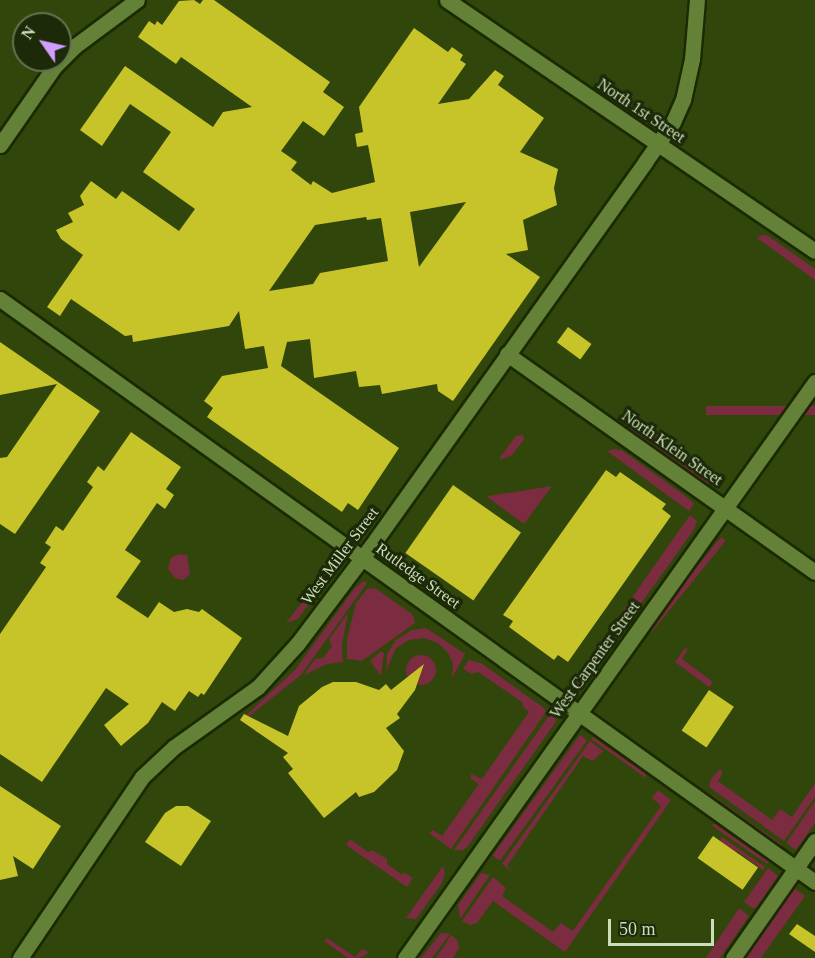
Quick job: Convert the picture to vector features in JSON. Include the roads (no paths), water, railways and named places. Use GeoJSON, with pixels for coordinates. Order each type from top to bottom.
{"type":"FeatureCollection","features":[{"type":"Feature","properties":{"kind":"street"},"geometry":{"type":"LineString","coordinates":[[0,145],[54,67],[75,46],[137,0]]}},
{"type":"Feature","properties":{"kind":"street","name":"North 1st Street"},"geometry":{"type":"LineString","coordinates":[[447,0],[815,251]]}},
{"type":"Feature","properties":{"kind":"street","name":"West Miller Street"},"geometry":{"type":"LineString","coordinates":[[20,958],[142,777],[174,747],[258,687],[282,662],[361,557],[673,122],[683,100],[692,60],[697,0]]}},
{"type":"Feature","properties":{"kind":"street","name":"Rutledge Street"},"geometry":{"type":"LineString","coordinates":[[0,299],[815,882]]}},
{"type":"Feature","properties":{"kind":"street","name":"North Klein Street"},"geometry":{"type":"LineString","coordinates":[[507,354],[815,572]]}},
{"type":"Feature","properties":{"kind":"street","name":"West Carpenter Street"},"geometry":{"type":"LineString","coordinates":[[405,958],[815,382]]}},
{"type":"Feature","properties":{"kind":"street"},"geometry":{"type":"LineString","coordinates":[[733,958],[815,841]]}}]}
